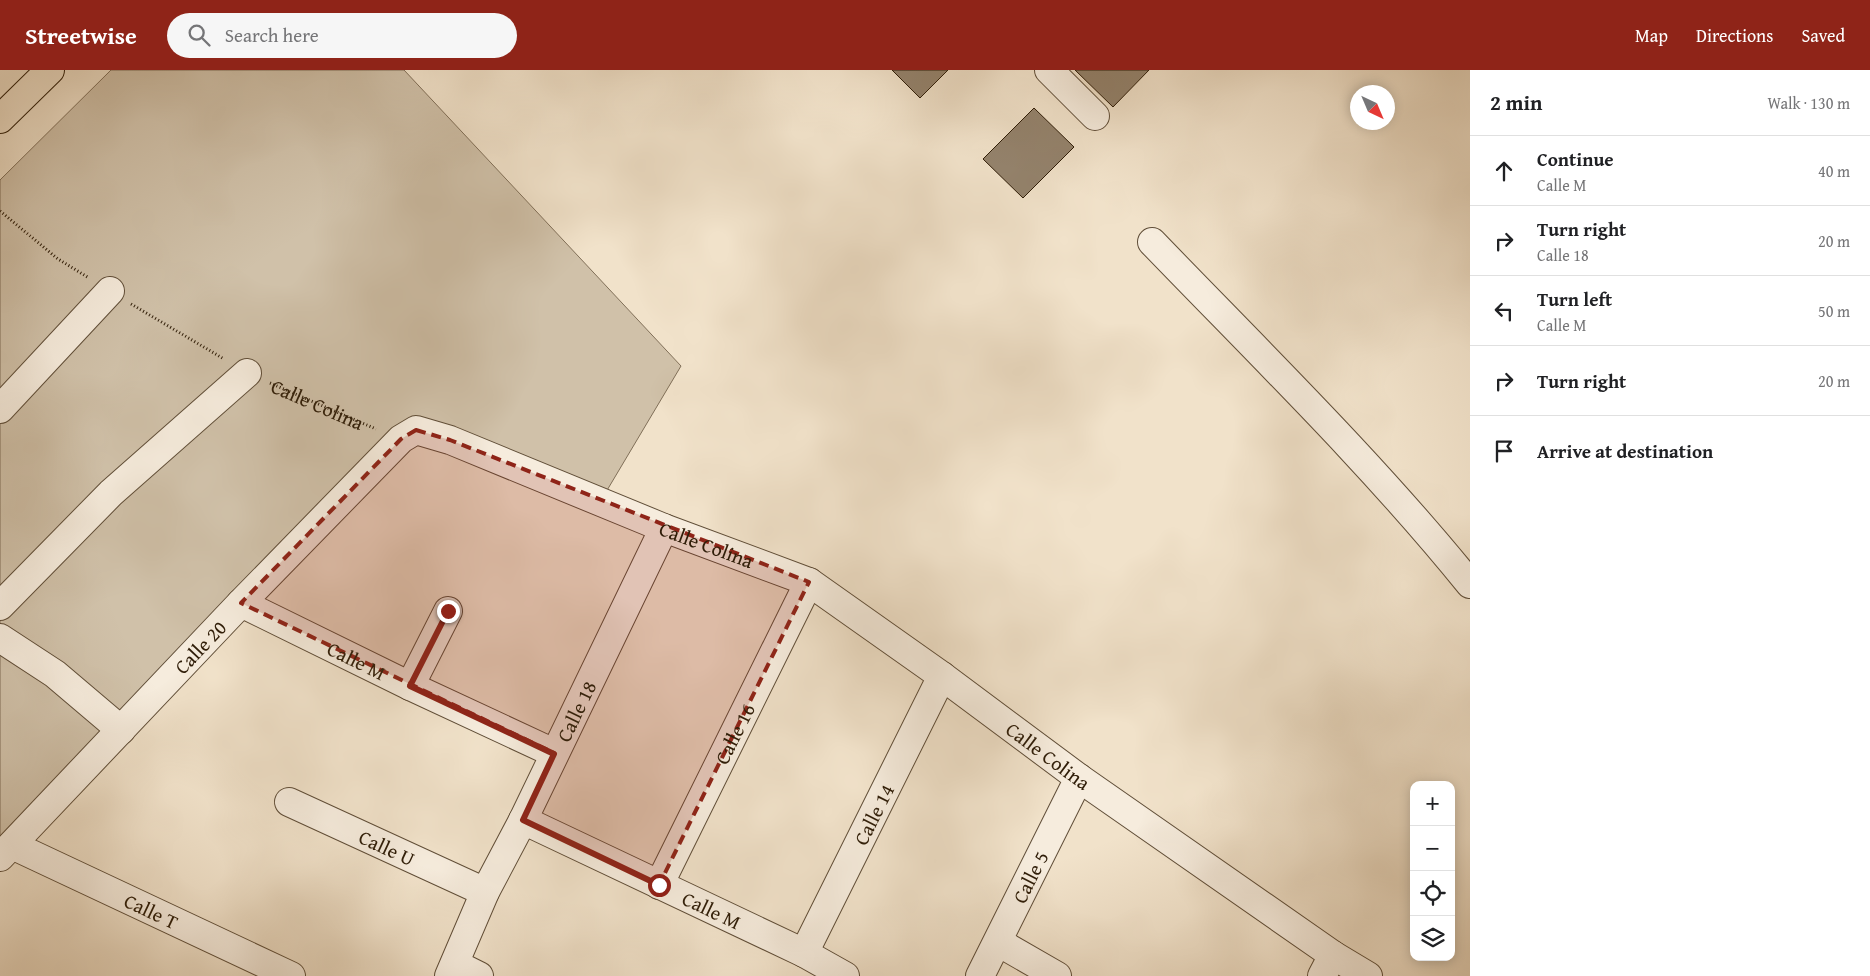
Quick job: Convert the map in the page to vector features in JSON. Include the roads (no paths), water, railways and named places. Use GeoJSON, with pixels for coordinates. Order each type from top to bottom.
{"type":"FeatureCollection","features":[{"type":"Feature","properties":{"kind":"main road"},"geometry":{"type":"LineString","coordinates":[[0,119],[50,70]]}},
{"type":"Feature","properties":{"kind":"street"},"geometry":{"type":"LineString","coordinates":[[1049,70],[1095,116]]}},
{"type":"Feature","properties":{"kind":"street"},"geometry":{"type":"LineString","coordinates":[[1152,242],[1352,450],[1439,546],[1470,584]]}},
{"type":"Feature","properties":{"kind":"street"},"geometry":{"type":"LineString","coordinates":[[0,409],[110,291]]}},
{"type":"Feature","properties":{"kind":"street"},"geometry":{"type":"LineString","coordinates":[[0,606],[111,493],[247,373]]}},
{"type":"Feature","properties":{"kind":"street","name":"Calle Colina"},"geometry":{"type":"LineString","coordinates":[[401,440],[416,430],[450,440],[664,528],[809,582],[942,676],[1328,965],[1368,976]]}},
{"type":"Feature","properties":{"kind":"street","name":"Calle 20"},"geometry":{"type":"LineString","coordinates":[[6,851],[241,603],[401,440]]}},
{"type":"Feature","properties":{"kind":"street","name":"Calle 18"},"geometry":{"type":"LineString","coordinates":[[452,970],[485,892],[523,820],[664,528]]}},
{"type":"Feature","properties":{"kind":"street","name":"Calle 16"},"geometry":{"type":"LineString","coordinates":[[659,885],[809,582]]}},
{"type":"Feature","properties":{"kind":"street","name":"Calle M"},"geometry":{"type":"LineString","coordinates":[[241,603],[554,754]]}},
{"type":"Feature","properties":{"kind":"street"},"geometry":{"type":"LineString","coordinates":[[410,686],[448,611]]}},
{"type":"Feature","properties":{"kind":"street"},"geometry":{"type":"LineString","coordinates":[[0,638],[55,674],[121,730]]}},
{"type":"Feature","properties":{"kind":"street","name":"Calle 14"},"geometry":{"type":"LineString","coordinates":[[804,953],[942,676]]}},
{"type":"Feature","properties":{"kind":"street","name":"Calle 5"},"geometry":{"type":"LineString","coordinates":[[980,976],[1079,778]]}},
{"type":"Feature","properties":{"kind":"street","name":"Calle U"},"geometry":{"type":"LineString","coordinates":[[289,802],[485,892]]}},
{"type":"Feature","properties":{"kind":"street","name":"Calle M"},"geometry":{"type":"LineString","coordinates":[[523,820],[804,953],[845,976]]}},
{"type":"Feature","properties":{"kind":"street","name":"Calle T"},"geometry":{"type":"LineString","coordinates":[[6,851],[291,976]]}},
{"type":"Feature","properties":{"kind":"street"},"geometry":{"type":"LineString","coordinates":[[998,942],[1057,976]]}},
{"type":"Feature","properties":{"kind":"street"},"geometry":{"type":"LineString","coordinates":[[452,970],[479,976]]}}]}
